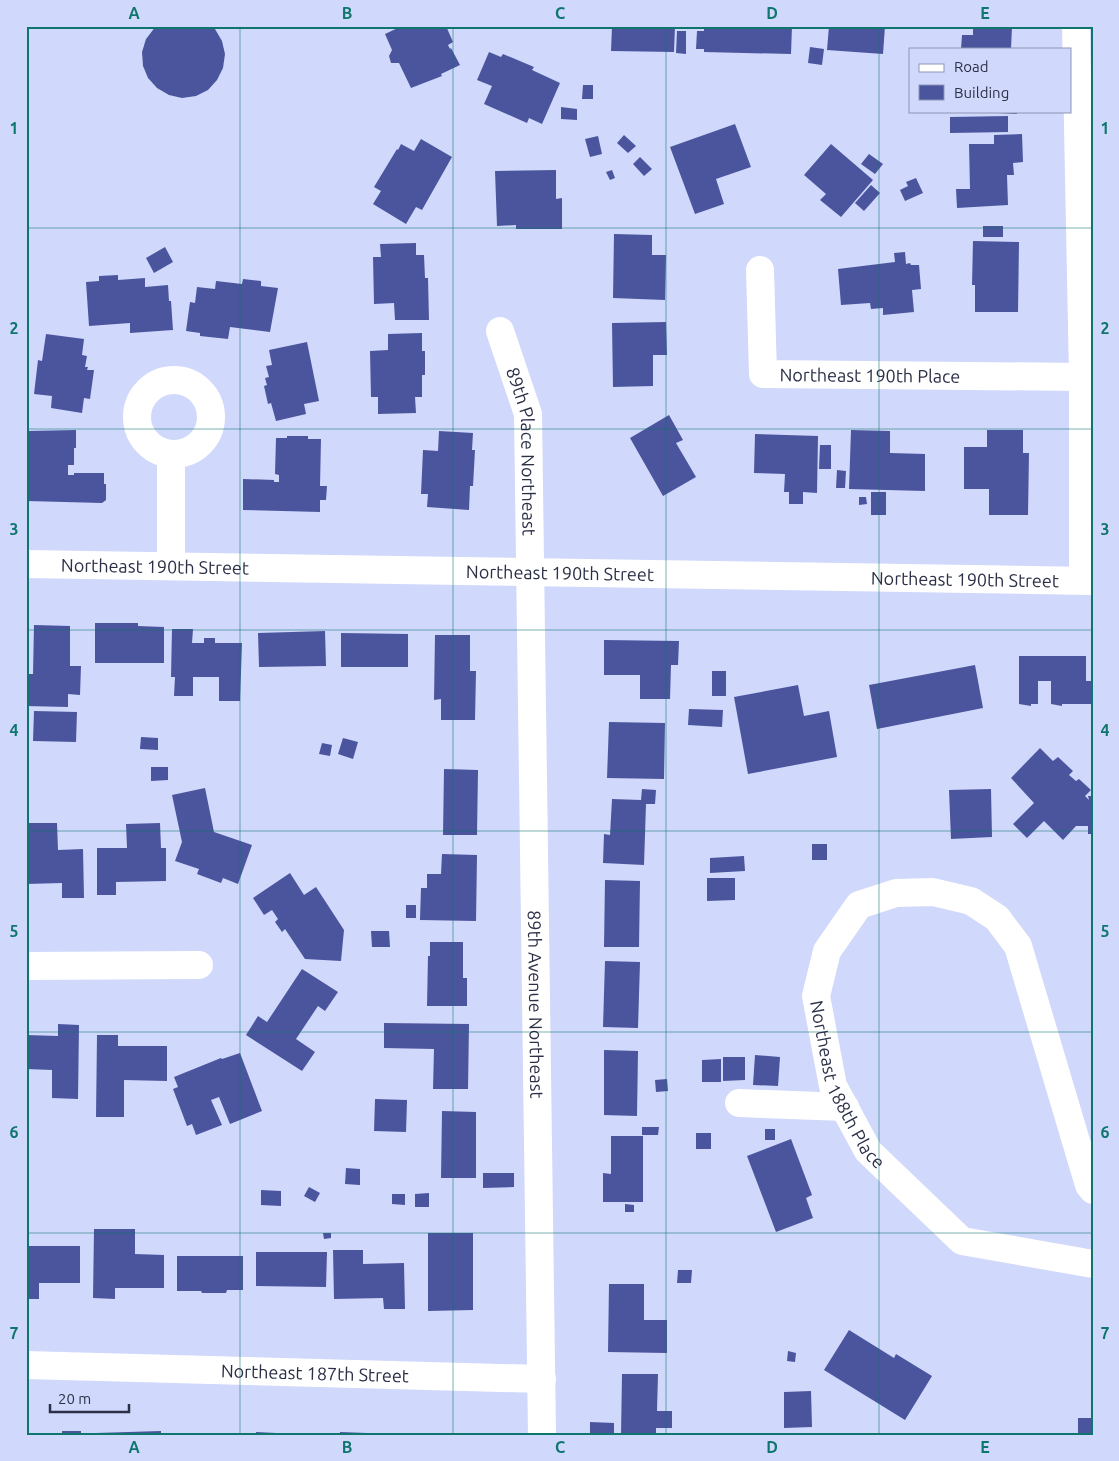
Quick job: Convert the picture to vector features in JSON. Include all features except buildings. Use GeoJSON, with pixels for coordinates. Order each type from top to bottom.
{"type":"FeatureCollection","features":[{"type":"Feature","properties":{"kind":"street"},"geometry":{"type":"LineString","coordinates":[[1076,26],[1088,580]]}},
{"type":"Feature","properties":{"kind":"street","name":"Northeast 190th Place"},"geometry":{"type":"LineString","coordinates":[[760,270],[762,374],[1083,378]]}},
{"type":"Feature","properties":{"kind":"street","name":"89th Place Northeast"},"geometry":{"type":"LineString","coordinates":[[500,331],[528,414],[531,572]]}},
{"type":"Feature","properties":{"kind":"street"},"geometry":{"type":"LineString","coordinates":[[171,566],[172,454]]}},
{"type":"Feature","properties":{"kind":"street","name":"Northeast 190th Street"},"geometry":{"type":"LineString","coordinates":[[26,564],[1088,580]]}},
{"type":"Feature","properties":{"kind":"street","name":"89th Avenue Northeast"},"geometry":{"type":"LineString","coordinates":[[531,572],[542,1435]]}},
{"type":"Feature","properties":{"kind":"street","name":"Northeast 188th Place"},"geometry":{"type":"LineString","coordinates":[[1093,1190],[1018,946],[997,918],[971,901],[933,892],[896,893],[858,905],[827,951],[816,996],[833,1086],[868,1151],[962,1241],[1093,1264]]}},
{"type":"Feature","properties":{"kind":"street"},"geometry":{"type":"LineString","coordinates":[[26,966],[199,965]]}},
{"type":"Feature","properties":{"kind":"street"},"geometry":{"type":"LineString","coordinates":[[739,1103],[845,1107]]}},
{"type":"Feature","properties":{"kind":"street","name":"Northeast 187th Street"},"geometry":{"type":"LineString","coordinates":[[26,1365],[542,1379]]}}]}
